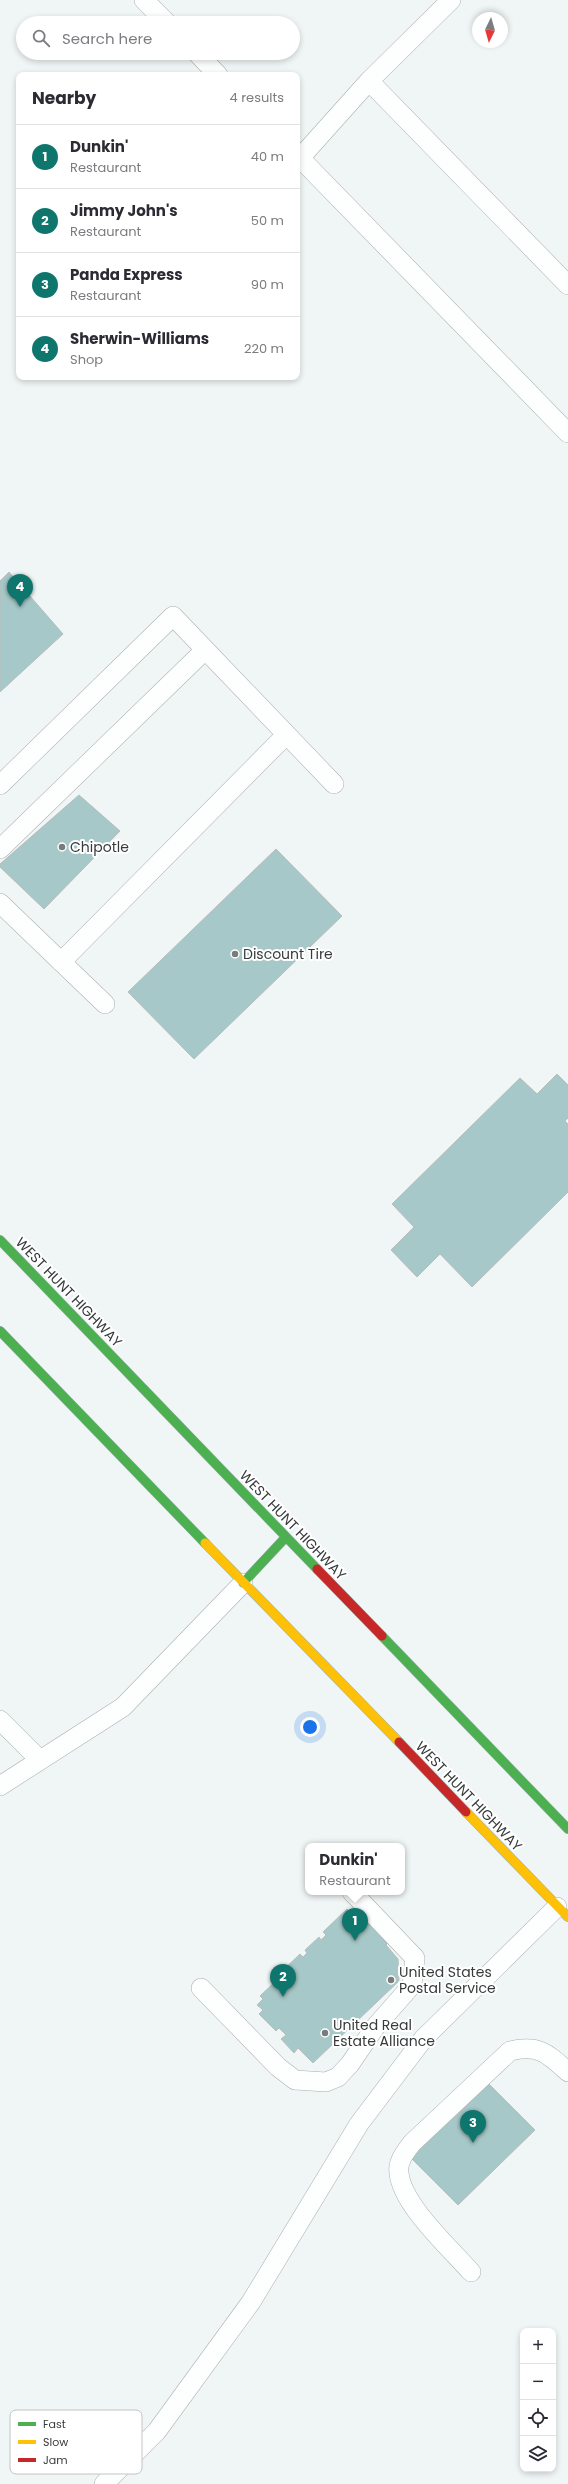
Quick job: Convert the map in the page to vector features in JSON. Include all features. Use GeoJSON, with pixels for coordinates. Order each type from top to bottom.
{"type":"FeatureCollection","features":[{"type":"Feature","properties":{"kind":"main road","name":"WEST HUNT HIGHWAY"},"geometry":{"type":"LineString","coordinates":[[0,1240],[568,1829]]}},
{"type":"Feature","properties":{"kind":"main road","name":"WEST HUNT HIGHWAY"},"geometry":{"type":"LineString","coordinates":[[0,1331],[563,1912]]}},
{"type":"Feature","properties":{"kind":"main road"},"geometry":{"type":"LineString","coordinates":[[243,1583],[286,1538]]}},
{"type":"Feature","properties":{"kind":"lane"},"geometry":{"type":"LineString","coordinates":[[144,0],[160,16]]}},
{"type":"Feature","properties":{"kind":"lane"},"geometry":{"type":"LineString","coordinates":[[300,154],[369,81],[451,0]]}},
{"type":"Feature","properties":{"kind":"lane"},"geometry":{"type":"LineString","coordinates":[[204,60],[215,72]]}},
{"type":"Feature","properties":{"kind":"lane"},"geometry":{"type":"LineString","coordinates":[[369,81],[568,285]]}},
{"type":"Feature","properties":{"kind":"lane"},"geometry":{"type":"LineString","coordinates":[[300,158],[568,433]]}},
{"type":"Feature","properties":{"kind":"lane"},"geometry":{"type":"LineString","coordinates":[[0,785],[173,616],[334,784]]}},
{"type":"Feature","properties":{"kind":"lane"},"geometry":{"type":"LineString","coordinates":[[0,849],[205,650]]}},
{"type":"Feature","properties":{"kind":"lane"},"geometry":{"type":"LineString","coordinates":[[61,962],[286,735]]}},
{"type":"Feature","properties":{"kind":"lane"},"geometry":{"type":"LineString","coordinates":[[0,903],[105,1004]]}},
{"type":"Feature","properties":{"kind":"lane"},"geometry":{"type":"LineString","coordinates":[[0,1786],[123,1707],[243,1583]]}},
{"type":"Feature","properties":{"kind":"lane"},"geometry":{"type":"LineString","coordinates":[[0,1720],[40,1760]]}},
{"type":"Feature","properties":{"kind":"lane"},"geometry":{"type":"LineString","coordinates":[[201,1988],[278,2067],[294,2080],[326,2082],[338,2077],[350,2064],[376,2026],[412,1985],[415,1958],[355,1895]]}},
{"type":"Feature","properties":{"kind":"lane"},"geometry":{"type":"LineString","coordinates":[[142,2446],[157,2431],[251,2302],[359,2124],[424,2038],[563,1912]]}},
{"type":"Feature","properties":{"kind":"lane"},"geometry":{"type":"LineString","coordinates":[[470,2272],[421,2216],[405,2193],[398,2173],[402,2157],[412,2143],[510,2051],[526,2047],[548,2054],[568,2072]]}},
{"type":"Feature","properties":{"kind":"lane"},"geometry":{"type":"LineString","coordinates":[[104,2484],[114,2474]]}},
{"type":"Feature","properties":{"kind":"building"},"geometry":{"type":"Polygon","coordinates":[[[9,572],[63,634],[0,692],[0,581],[9,572]]]}},
{"type":"Feature","properties":{"kind":"building","name":"Chipotle"},"geometry":{"type":"Polygon","coordinates":[[[79,795],[120,831],[44,909],[0,867],[0,864],[79,795]]]}},
{"type":"Feature","properties":{"kind":"building","name":"Discount Tire"},"geometry":{"type":"Polygon","coordinates":[[[276,849],[342,916],[194,1059],[128,992],[276,849]]]}},
{"type":"Feature","properties":{"kind":"building"},"geometry":{"type":"Polygon","coordinates":[[[557,1074],[568,1085],[568,1118],[565,1121],[568,1124],[568,1192],[472,1287],[440,1254],[417,1277],[391,1250],[414,1227],[392,1204],[520,1078],[537,1094],[557,1074]]]}},
{"type":"Feature","properties":{"kind":"building"},"geometry":{"type":"Polygon","coordinates":[[[357,1905],[390,1941],[386,1945],[398,1959],[399,1981],[313,2063],[298,2048],[294,2053],[281,2039],[286,2035],[279,2028],[276,2031],[259,2014],[263,2010],[257,2005],[263,1999],[260,1996],[279,1978],[281,1980],[284,1976],[280,1973],[300,1954],[303,1957],[307,1953],[305,1950],[319,1937],[321,1940],[326,1935],[323,1932],[347,1909],[350,1913],[357,1905]]]}},
{"type":"Feature","properties":{"kind":"building"},"geometry":{"type":"Polygon","coordinates":[[[487,2082],[535,2130],[458,2205],[410,2157],[487,2082]]]}},
{"type":"Feature","properties":{"kind":"traffic: fast"},"geometry":{"type":"LineString","coordinates":[[0,1240],[317,1569]]}},
{"type":"Feature","properties":{"kind":"traffic: fast"},"geometry":{"type":"LineString","coordinates":[[0,1331],[205,1543]]}},
{"type":"Feature","properties":{"kind":"traffic: fast"},"geometry":{"type":"LineString","coordinates":[[243,1583],[285,1538]]}},
{"type":"Feature","properties":{"kind":"traffic: fast"},"geometry":{"type":"LineString","coordinates":[[382,1636],[568,1829]]}},
{"type":"Feature","properties":{"kind":"traffic: slow"},"geometry":{"type":"LineString","coordinates":[[205,1543],[399,1742]]}},
{"type":"Feature","properties":{"kind":"traffic: slow"},"geometry":{"type":"LineString","coordinates":[[466,1812],[568,1917]]}},
{"type":"Feature","properties":{"kind":"traffic: jam"},"geometry":{"type":"LineString","coordinates":[[317,1569],[382,1636]]}},
{"type":"Feature","properties":{"kind":"traffic: jam"},"geometry":{"type":"LineString","coordinates":[[399,1742],[466,1812]]}},
{"type":"Feature","properties":{"kind":"place","name":"Sherwin-Williams"},"geometry":{"type":"Point","coordinates":[20,607]}},
{"type":"Feature","properties":{"kind":"place","name":"Chipotle"},"geometry":{"type":"Point","coordinates":[62,847]}},
{"type":"Feature","properties":{"kind":"place","name":"Discount Tire"},"geometry":{"type":"Point","coordinates":[235,954]}},
{"type":"Feature","properties":{"kind":"place","name":"Dunkin'"},"geometry":{"type":"Point","coordinates":[355,1941]}},
{"type":"Feature","properties":{"kind":"place","name":"United States Postal Service"},"geometry":{"type":"Point","coordinates":[391,1980]}},
{"type":"Feature","properties":{"kind":"place","name":"Jimmy John's"},"geometry":{"type":"Point","coordinates":[283,1997]}},
{"type":"Feature","properties":{"kind":"place","name":"United Real Estate Alliance"},"geometry":{"type":"Point","coordinates":[325,2033]}},
{"type":"Feature","properties":{"kind":"place","name":"Panda Express"},"geometry":{"type":"Point","coordinates":[473,2143]}}]}
